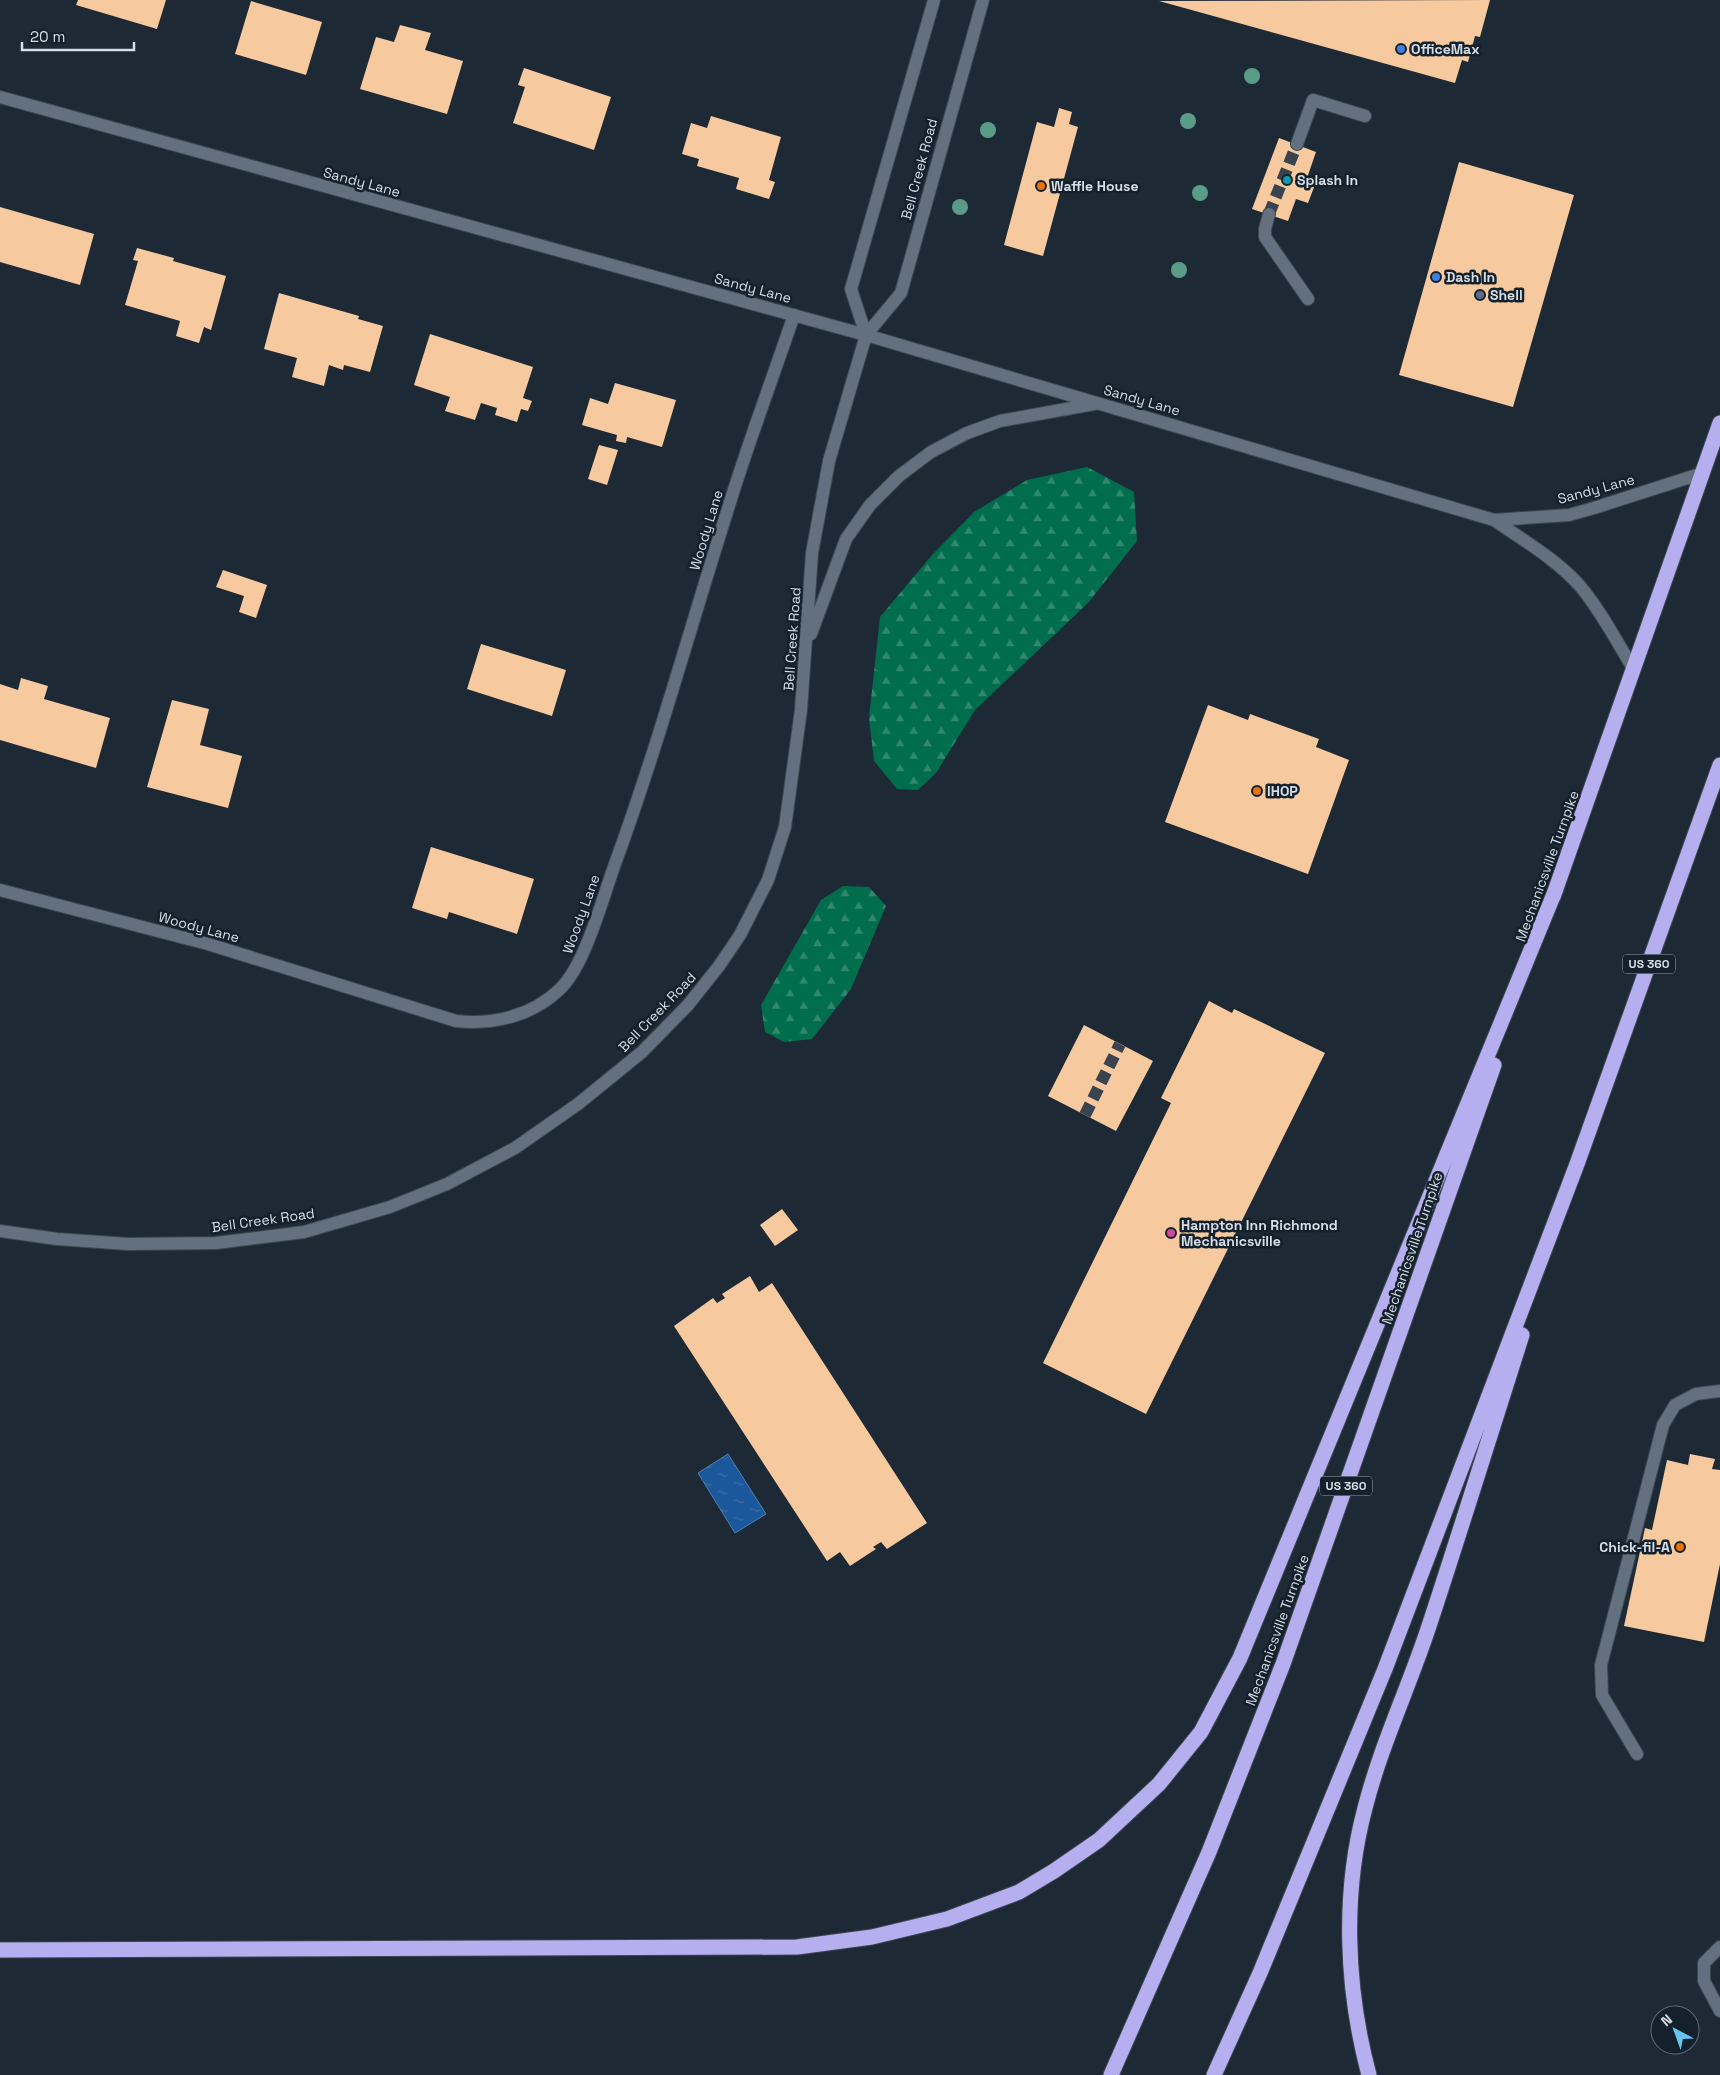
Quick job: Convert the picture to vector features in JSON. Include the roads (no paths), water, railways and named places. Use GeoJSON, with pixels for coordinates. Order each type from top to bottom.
{"type":"FeatureCollection","features":[{"type":"Feature","properties":{"kind":"highway","name":"Mechanicsville Turnpike"},"geometry":{"type":"LineString","coordinates":[[1111,2075],[1209,1852],[1283,1664],[1720,423]]}},
{"type":"Feature","properties":{"kind":"highway","name":"US 360"},"geometry":{"type":"LineString","coordinates":[[1214,2075],[1260,1973],[1385,1670],[1577,1164],[1720,765]]}},
{"type":"Feature","properties":{"kind":"highway"},"geometry":{"type":"LineString","coordinates":[[0,1950],[797,1947],[872,1938],[947,1919],[1019,1892],[1054,1871],[1099,1840],[1159,1784],[1201,1732],[1240,1658],[1556,889]]}},
{"type":"Feature","properties":{"kind":"highway"},"geometry":{"type":"LineString","coordinates":[[1369,2075],[1362,2050],[1357,2016],[1349,1936],[1353,1867],[1364,1808],[1382,1750],[1428,1628],[1577,1164]]}},
{"type":"Feature","properties":{"kind":"street"},"geometry":{"type":"LineString","coordinates":[[866,335],[851,289],[934,0]]}},
{"type":"Feature","properties":{"kind":"street","name":"Bell Creek Road"},"geometry":{"type":"LineString","coordinates":[[0,1231],[57,1239],[128,1244],[216,1243],[304,1232],[390,1207],[447,1184],[515,1148],[578,1104],[642,1052],[688,1005],[719,966],[740,935],[768,880],[785,828],[802,710],[812,553],[828,470],[866,335],[901,293],[983,0]]}},
{"type":"Feature","properties":{"kind":"street","name":"Sandy Lane"},"geometry":{"type":"LineString","coordinates":[[0,97],[866,335],[1494,520],[1557,565],[1579,585],[1596,607],[1634,670]]}},
{"type":"Feature","properties":{"kind":"street"},"geometry":{"type":"LineString","coordinates":[[1297,144],[1312,100],[1365,116]]}},
{"type":"Feature","properties":{"kind":"street"},"geometry":{"type":"LineString","coordinates":[[1269,214],[1265,237],[1308,299]]}},
{"type":"Feature","properties":{"kind":"street","name":"Woody Lane"},"geometry":{"type":"LineString","coordinates":[[0,890],[208,944],[456,1020],[475,1023],[506,1019],[535,1008],[560,989],[579,964],[643,786],[727,510],[794,315]]}},
{"type":"Feature","properties":{"kind":"street"},"geometry":{"type":"LineString","coordinates":[[806,648],[846,539],[870,505],[899,476],[931,452],[975,430],[1000,421],[1099,403]]}},
{"type":"Feature","properties":{"kind":"street","name":"Sandy Lane"},"geometry":{"type":"LineString","coordinates":[[1494,520],[1569,514],[1594,508],[1703,473]]}},
{"type":"Feature","properties":{"kind":"street"},"geometry":{"type":"LineString","coordinates":[[1637,1754],[1602,1695],[1601,1665],[1663,1426],[1675,1405],[1696,1394],[1720,1391]]}},
{"type":"Feature","properties":{"kind":"street"},"geometry":{"type":"LineString","coordinates":[[1720,1946],[1704,1963],[1704,1981],[1720,2011]]}},
{"type":"Feature","properties":{"kind":"water"},"geometry":{"type":"Polygon","coordinates":[[[728,1454],[766,1514],[735,1533],[698,1473],[728,1454]]]}},
{"type":"Feature","properties":{"kind":"tunnel"},"geometry":{"type":"LineString","coordinates":[[1269,214],[1297,144]]}},
{"type":"Feature","properties":{"kind":"tunnel"},"geometry":{"type":"LineString","coordinates":[[1085,1115],[1120,1044]]}},
{"type":"Feature","properties":{"kind":"place","name":"OfficeMax"},"geometry":{"type":"Point","coordinates":[1401,49]}},
{"type":"Feature","properties":{"kind":"place","name":"Splash In"},"geometry":{"type":"Point","coordinates":[1287,180]}},
{"type":"Feature","properties":{"kind":"place","name":"Waffle House"},"geometry":{"type":"Point","coordinates":[1041,186]}},
{"type":"Feature","properties":{"kind":"place","name":"Dash In"},"geometry":{"type":"Point","coordinates":[1436,277]}},
{"type":"Feature","properties":{"kind":"place","name":"Shell"},"geometry":{"type":"Point","coordinates":[1480,295]}},
{"type":"Feature","properties":{"kind":"place","name":"IHOP"},"geometry":{"type":"Point","coordinates":[1257,791]}},
{"type":"Feature","properties":{"kind":"place","name":"Hampton Inn Richmond Mechanicsville"},"geometry":{"type":"Point","coordinates":[1171,1233]}},
{"type":"Feature","properties":{"kind":"place","name":"Chick-fil-A"},"geometry":{"type":"Point","coordinates":[1680,1547]}}]}
